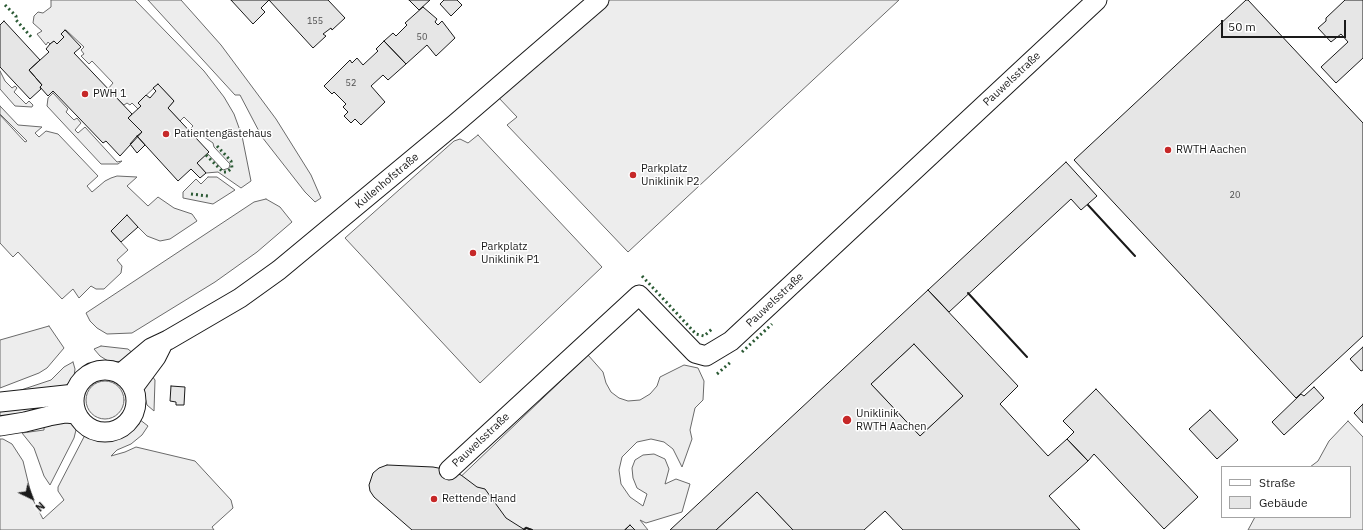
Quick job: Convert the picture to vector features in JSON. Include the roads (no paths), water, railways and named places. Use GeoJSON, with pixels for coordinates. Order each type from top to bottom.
{"type":"FeatureCollection","features":[{"type":"Feature","properties":{"kind":"street","name":"Kullenhofstraße"},"geometry":{"type":"LineString","coordinates":[[120,374],[151,348],[162,344],[240,298],[284,266],[460,120],[599,0]]}},
{"type":"Feature","properties":{"kind":"street","name":"Pauwelsstraße"},"geometry":{"type":"LineString","coordinates":[[449,470],[639,294],[695,353],[706,356],[731,341],[1097,0]]}},
{"type":"Feature","properties":{"kind":"street","name":"Kullenhofstraße"},"geometry":{"type":"LineString","coordinates":[[133,388],[156,356],[162,344]]}},
{"type":"Feature","properties":{"kind":"street"},"geometry":{"type":"LineString","coordinates":[[110,370],[120,374],[128,380],[133,388],[136,402],[134,412],[129,421],[121,428],[111,432],[100,432],[90,429],[76,414],[74,404],[75,394],[79,384],[93,373],[110,370]]}},
{"type":"Feature","properties":{"kind":"street"},"geometry":{"type":"LineString","coordinates":[[0,402],[75,394]]}},
{"type":"Feature","properties":{"kind":"street"},"geometry":{"type":"LineString","coordinates":[[0,426],[66,413],[76,414]]}},
{"type":"Feature","properties":{"kind":"place","name":"PWH 1"},"geometry":{"type":"Point","coordinates":[85,94]}},
{"type":"Feature","properties":{"kind":"place","name":"Patientengästehaus"},"geometry":{"type":"Point","coordinates":[166,134]}},
{"type":"Feature","properties":{"kind":"place","name":"RWTH Aachen"},"geometry":{"type":"Point","coordinates":[1168,150]}},
{"type":"Feature","properties":{"kind":"place","name":"Parkplatz Uniklinik P2"},"geometry":{"type":"Point","coordinates":[633,175]}},
{"type":"Feature","properties":{"kind":"place","name":"Parkplatz Uniklinik P1"},"geometry":{"type":"Point","coordinates":[473,253]}},
{"type":"Feature","properties":{"kind":"place","name":"Uniklinik RWTH Aachen"},"geometry":{"type":"Point","coordinates":[847,420]}},
{"type":"Feature","properties":{"kind":"place","name":"Rettende Hand"},"geometry":{"type":"Point","coordinates":[434,499]}}]}
